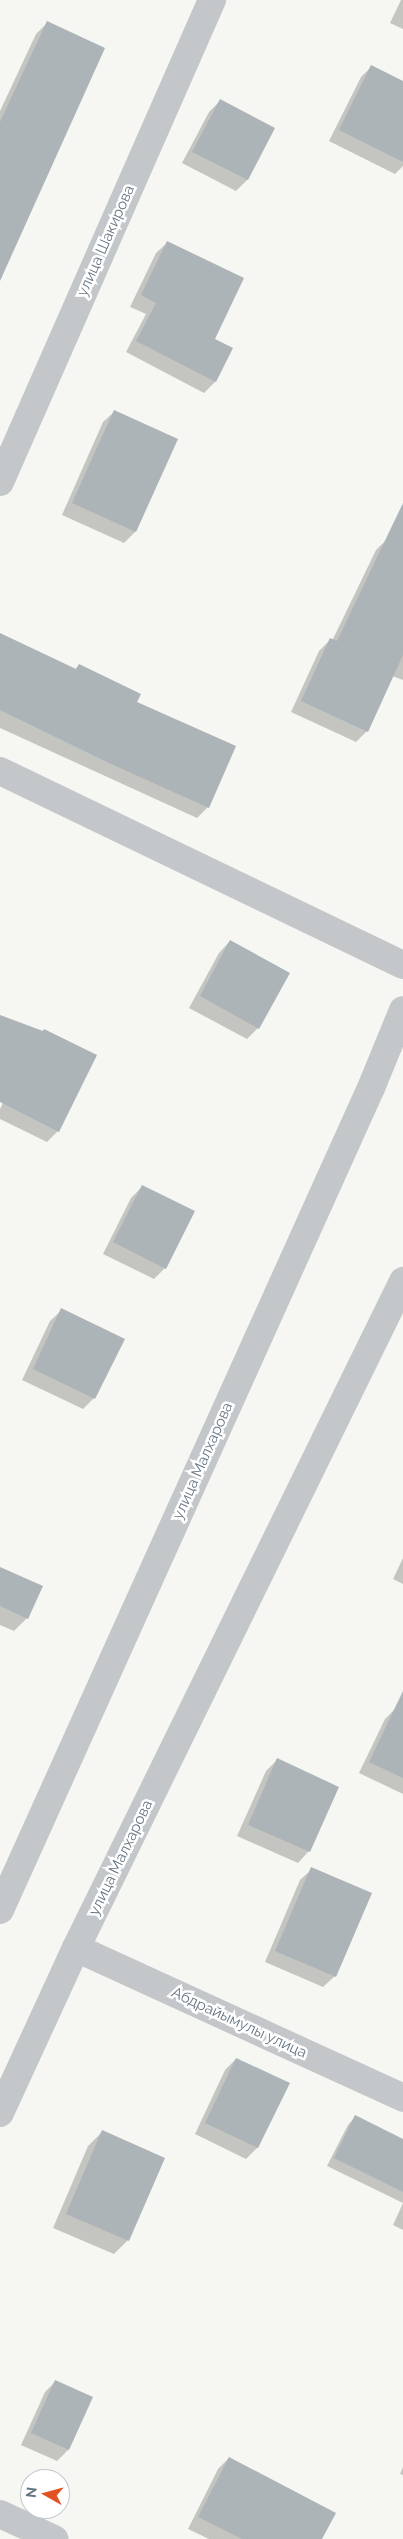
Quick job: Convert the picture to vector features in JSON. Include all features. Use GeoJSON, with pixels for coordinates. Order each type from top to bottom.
{"type":"FeatureCollection","features":[{"type":"Feature","properties":{"kind":"street","name":"улица Шакирова"},"geometry":{"type":"LineString","coordinates":[[0,482],[212,0]]}},
{"type":"Feature","properties":{"kind":"street"},"geometry":{"type":"LineString","coordinates":[[0,770],[403,965]]}},
{"type":"Feature","properties":{"kind":"street","name":"улица Малхарова"},"geometry":{"type":"LineString","coordinates":[[0,1910],[371,1088],[403,1010]]}},
{"type":"Feature","properties":{"kind":"street","name":"улица Малхарова"},"geometry":{"type":"LineString","coordinates":[[0,2113],[76,1948],[403,1281]]}},
{"type":"Feature","properties":{"kind":"street","name":"Абдрайымулы улица"},"geometry":{"type":"LineString","coordinates":[[76,1948],[403,2098]]}},
{"type":"Feature","properties":{"kind":"street"},"geometry":{"type":"LineString","coordinates":[[0,2514],[54,2539]]}},
{"type":"Feature","properties":{"kind":"building"},"geometry":{"type":"Polygon","coordinates":[[[47,21],[105,48],[0,281],[0,122],[47,21]]]}},
{"type":"Feature","properties":{"kind":"building"},"geometry":{"type":"Polygon","coordinates":[[[371,65],[403,81],[403,162],[339,130],[371,65]]]}},
{"type":"Feature","properties":{"kind":"building"},"geometry":{"type":"Polygon","coordinates":[[[220,99],[275,128],[248,180],[192,152],[220,99]]]}},
{"type":"Feature","properties":{"kind":"building"},"geometry":{"type":"Polygon","coordinates":[[[167,241],[244,278],[215,339],[233,348],[216,382],[136,341],[156,303],[141,295],[167,241]]]}},
{"type":"Feature","properties":{"kind":"building"},"geometry":{"type":"Polygon","coordinates":[[[114,410],[178,439],[136,532],[72,503],[114,410]]]}},
{"type":"Feature","properties":{"kind":"building"},"geometry":{"type":"Polygon","coordinates":[[[403,503],[403,655],[368,732],[301,701],[330,638],[337,641],[403,503]]]}},
{"type":"Feature","properties":{"kind":"building"},"geometry":{"type":"Polygon","coordinates":[[[0,633],[76,669],[79,664],[141,694],[137,702],[236,746],[209,808],[109,763],[0,710],[0,633]]]}},
{"type":"Feature","properties":{"kind":"building"},"geometry":{"type":"Polygon","coordinates":[[[230,940],[290,973],[259,1029],[200,996],[230,940]]]}},
{"type":"Feature","properties":{"kind":"building"},"geometry":{"type":"Polygon","coordinates":[[[0,1015],[43,1031],[44,1029],[97,1055],[59,1132],[0,1102],[0,1015]]]}},
{"type":"Feature","properties":{"kind":"building"},"geometry":{"type":"Polygon","coordinates":[[[142,1185],[195,1211],[166,1269],[113,1242],[142,1185]]]}},
{"type":"Feature","properties":{"kind":"building"},"geometry":{"type":"Polygon","coordinates":[[[61,1308],[125,1339],[95,1399],[33,1369],[61,1308]]]}},
{"type":"Feature","properties":{"kind":"building"},"geometry":{"type":"Polygon","coordinates":[[[0,1567],[43,1586],[28,1619],[0,1606],[0,1567]]]}},
{"type":"Feature","properties":{"kind":"building"},"geometry":{"type":"Polygon","coordinates":[[[403,1691],[403,1778],[369,1762],[403,1691]]]}},
{"type":"Feature","properties":{"kind":"building"},"geometry":{"type":"Polygon","coordinates":[[[277,1758],[339,1787],[310,1852],[248,1825],[277,1758]]]}},
{"type":"Feature","properties":{"kind":"building"},"geometry":{"type":"Polygon","coordinates":[[[311,1867],[372,1893],[336,1977],[275,1951],[311,1867]]]}},
{"type":"Feature","properties":{"kind":"building"},"geometry":{"type":"Polygon","coordinates":[[[236,2058],[290,2083],[258,2148],[205,2123],[236,2058]]]}},
{"type":"Feature","properties":{"kind":"building"},"geometry":{"type":"Polygon","coordinates":[[[355,2115],[403,2139],[403,2192],[334,2158],[355,2115]]]}},
{"type":"Feature","properties":{"kind":"building"},"geometry":{"type":"Polygon","coordinates":[[[102,2130],[165,2158],[129,2241],[66,2214],[102,2130]]]}},
{"type":"Feature","properties":{"kind":"building"},"geometry":{"type":"Polygon","coordinates":[[[55,2380],[93,2397],[69,2450],[31,2433],[55,2380]]]}},
{"type":"Feature","properties":{"kind":"building"},"geometry":{"type":"Polygon","coordinates":[[[229,2457],[336,2513],[322,2539],[242,2539],[198,2517],[229,2457]]]}}]}
